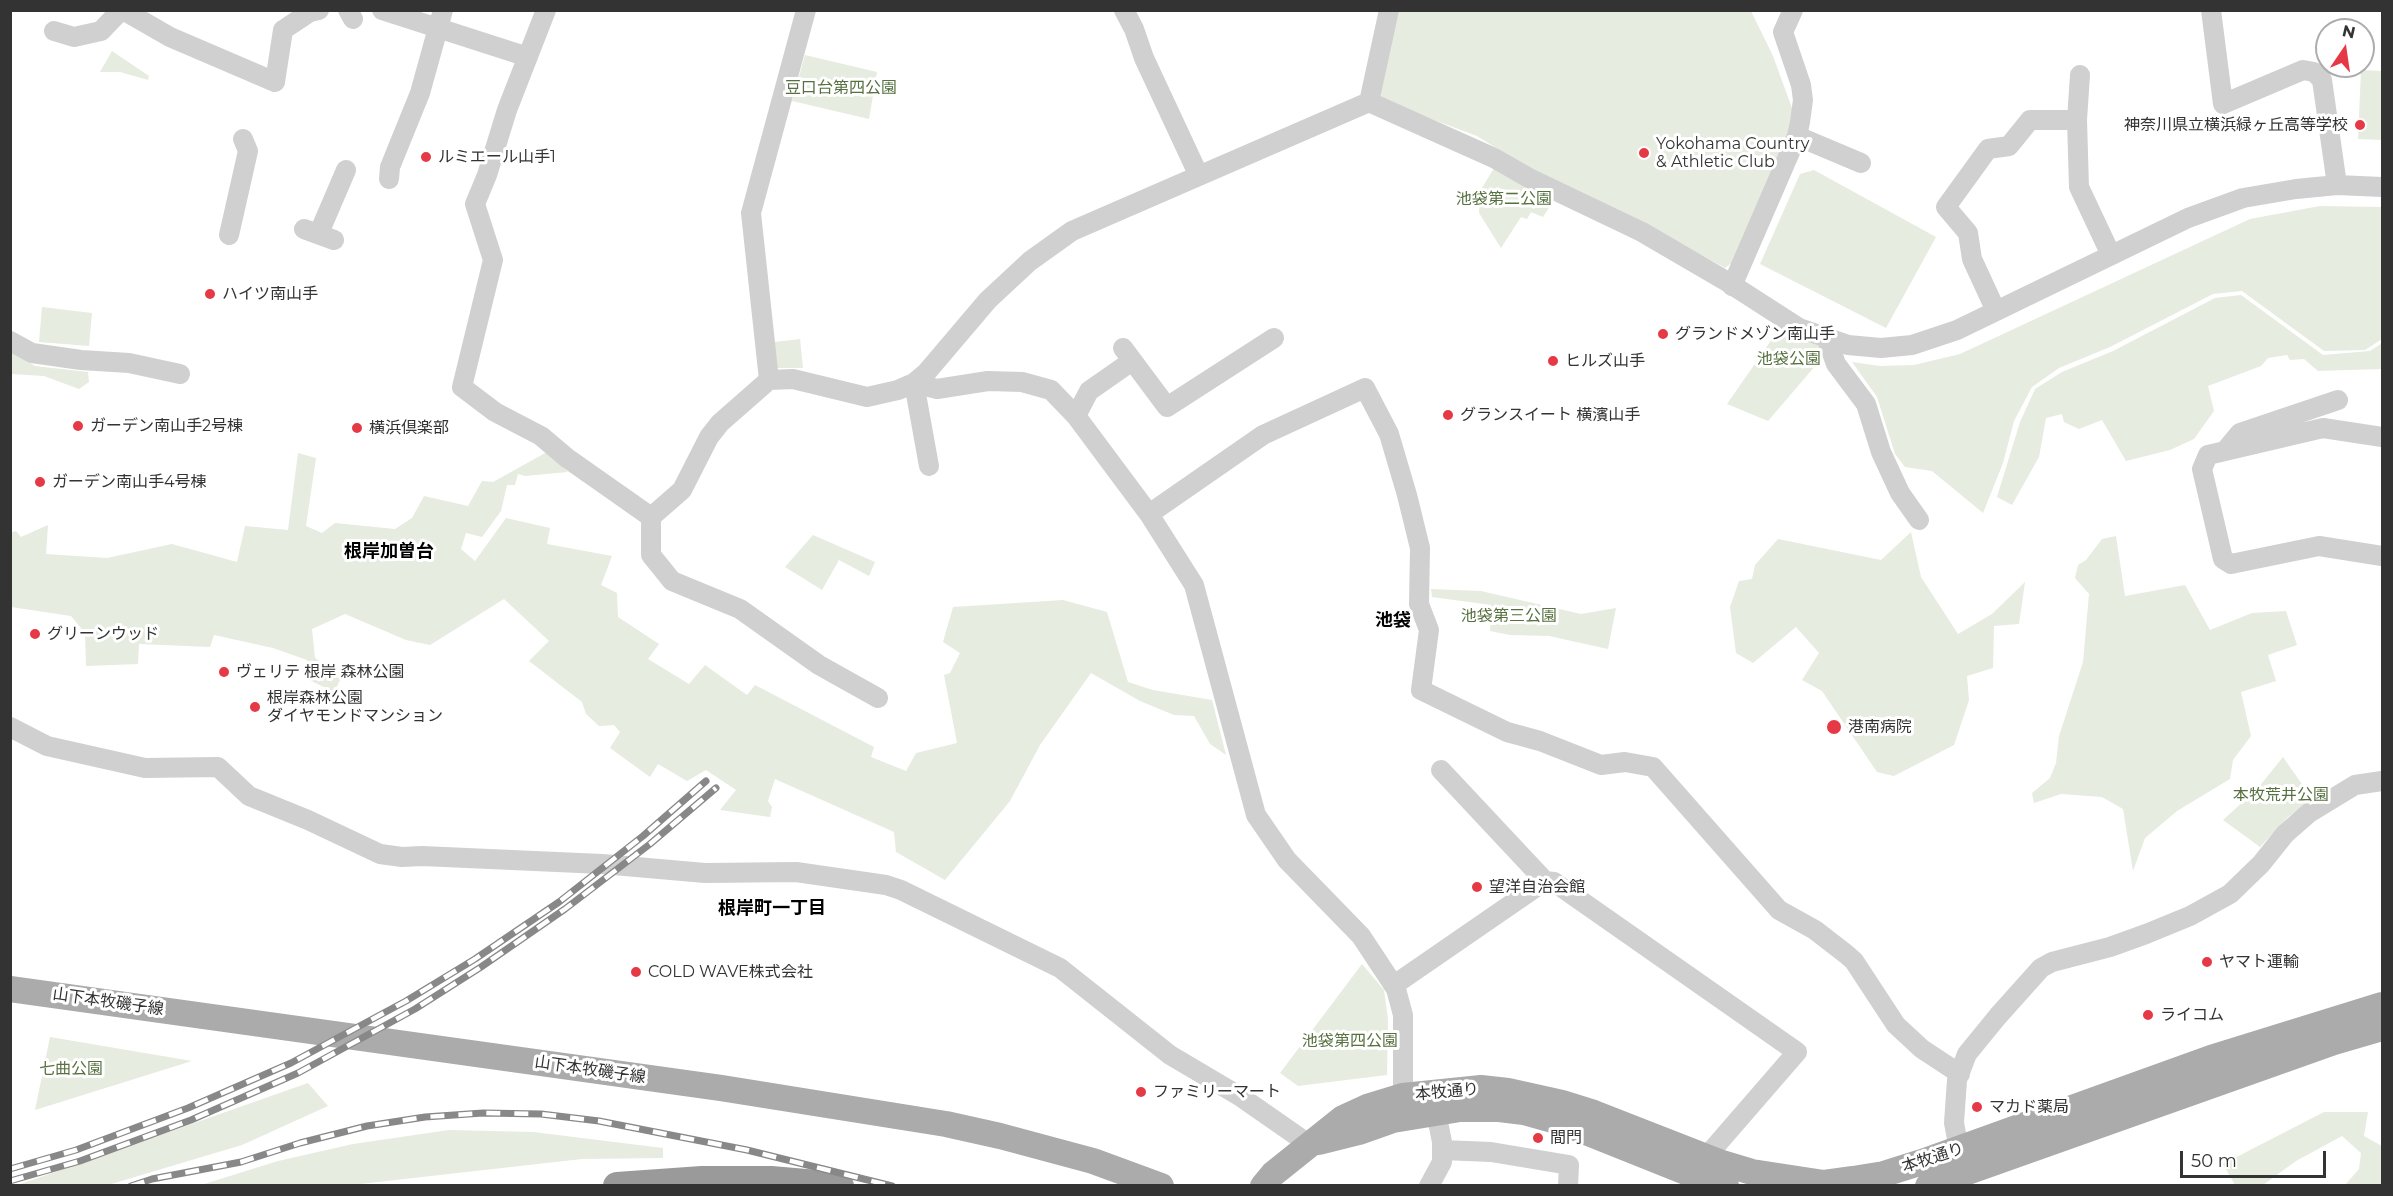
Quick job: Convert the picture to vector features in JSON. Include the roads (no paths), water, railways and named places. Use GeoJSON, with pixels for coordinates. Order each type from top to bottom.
{"type":"FeatureCollection","features":[{"type":"Feature","properties":{"kind":"highway"},"geometry":{"type":"LineString","coordinates":[[617,1185],[702,1180],[771,1180],[840,1185]]}},
{"type":"Feature","properties":{"kind":"highway"},"geometry":{"type":"LineString","coordinates":[[731,1185],[783,1185]]}},
{"type":"Feature","properties":{"kind":"main road","name":"山下本牧磯子線"},"geometry":{"type":"LineString","coordinates":[[10,989],[721,1088],[946,1124],[1081,1158],[1161,1185]]}},
{"type":"Feature","properties":{"kind":"main road","name":"本牧通り"},"geometry":{"type":"LineString","coordinates":[[1928,1185],[1961,1161],[2211,1058],[2382,1005]]}},
{"type":"Feature","properties":{"kind":"main road","name":"本牧通り"},"geometry":{"type":"LineString","coordinates":[[1263,1185],[1273,1174],[1343,1118],[1367,1107],[1403,1096],[1481,1088],[1536,1096],[1594,1113],[1752,1172],[1824,1183],[1961,1161],[2382,1028]]}},
{"type":"Feature","properties":{"kind":"main road","name":"本牧通り"},"geometry":{"type":"LineString","coordinates":[[1310,1144],[1359,1132],[1393,1120],[1436,1112],[1488,1109],[1524,1112],[1563,1123],[1726,1185]]}},
{"type":"Feature","properties":{"kind":"street"},"geometry":{"type":"LineString","coordinates":[[54,32],[74,37],[101,32],[122,10],[170,38],[275,82],[283,30],[310,12],[319,10]]}},
{"type":"Feature","properties":{"kind":"street"},"geometry":{"type":"LineString","coordinates":[[382,10],[441,20],[528,57]]}},
{"type":"Feature","properties":{"kind":"street"},"geometry":{"type":"LineString","coordinates":[[546,10],[507,110],[487,175],[475,204],[493,260],[462,387],[495,412],[541,436],[567,458],[651,517]]}},
{"type":"Feature","properties":{"kind":"street"},"geometry":{"type":"LineString","coordinates":[[769,380],[751,213],[806,10]]}},
{"type":"Feature","properties":{"kind":"street"},"geometry":{"type":"LineString","coordinates":[[1124,10],[1199,176]]}},
{"type":"Feature","properties":{"kind":"street"},"geometry":{"type":"LineString","coordinates":[[1369,102],[1389,10]]}},
{"type":"Feature","properties":{"kind":"street"},"geometry":{"type":"LineString","coordinates":[[1732,286],[1797,136],[1803,100],[1801,85],[1783,32],[1793,10]]}},
{"type":"Feature","properties":{"kind":"street"},"geometry":{"type":"LineString","coordinates":[[2211,10],[2223,104],[2302,70],[2314,72],[2322,80],[2337,185]]}},
{"type":"Feature","properties":{"kind":"street"},"geometry":{"type":"LineString","coordinates":[[389,179],[390,166],[420,93],[441,20]]}},
{"type":"Feature","properties":{"kind":"street"},"geometry":{"type":"LineString","coordinates":[[2080,75],[2077,120],[2079,187],[2111,255]]}},
{"type":"Feature","properties":{"kind":"street"},"geometry":{"type":"LineString","coordinates":[[878,698],[819,665],[740,609],[672,581],[651,555],[651,517],[682,490],[709,437],[720,423],[769,380],[794,379],[867,397],[898,390],[914,383],[926,373],[988,300],[1030,261],[1072,231],[1369,102],[1494,158],[1529,178],[1642,232],[1799,328],[1848,345],[1881,348],[1912,345],[1956,330],[2188,218],[2243,198],[2337,185],[2382,187]]}},
{"type":"Feature","properties":{"kind":"street"},"geometry":{"type":"LineString","coordinates":[[1996,310],[1972,259],[1968,233],[1946,207],[1988,149],[2009,146],[2030,120],[2077,120]]}},
{"type":"Feature","properties":{"kind":"street"},"geometry":{"type":"LineString","coordinates":[[1797,136],[1861,163]]}},
{"type":"Feature","properties":{"kind":"street"},"geometry":{"type":"LineString","coordinates":[[229,235],[248,151],[243,139]]}},
{"type":"Feature","properties":{"kind":"street"},"geometry":{"type":"LineString","coordinates":[[319,234],[346,170]]}},
{"type":"Feature","properties":{"kind":"street"},"geometry":{"type":"LineString","coordinates":[[1076,416],[1089,391],[1128,355],[1167,406],[1274,338]]}},
{"type":"Feature","properties":{"kind":"street"},"geometry":{"type":"LineString","coordinates":[[1827,339],[1836,364],[1866,404],[1881,452],[1900,493],[1919,520]]}},
{"type":"Feature","properties":{"kind":"street"},"geometry":{"type":"LineString","coordinates":[[10,341],[32,353],[81,360],[129,363],[180,374]]}},
{"type":"Feature","properties":{"kind":"street"},"geometry":{"type":"LineString","coordinates":[[914,383],[938,388],[988,381],[1022,382],[1051,390],[1076,416],[1149,514],[1194,585],[1256,815],[1287,860],[1361,936],[1394,985],[1403,1015],[1403,1096]]}},
{"type":"Feature","properties":{"kind":"street"},"geometry":{"type":"LineString","coordinates":[[914,383],[929,466]]}},
{"type":"Feature","properties":{"kind":"street"},"geometry":{"type":"LineString","coordinates":[[1149,514],[1263,435],[1365,388],[1389,434],[1420,548],[1419,604],[1429,630],[1421,690],[1507,732],[1540,741],[1601,765],[1625,762],[1653,767],[1779,910],[1815,930],[1854,961],[1896,1025],[1922,1049],[1960,1074]]}},
{"type":"Feature","properties":{"kind":"street"},"geometry":{"type":"LineString","coordinates":[[2225,451],[2240,432],[2338,400]]}},
{"type":"Feature","properties":{"kind":"street"},"geometry":{"type":"LineString","coordinates":[[2382,437],[2323,428],[2208,455],[2202,469],[2223,559],[2231,564],[2319,546],[2382,556]]}},
{"type":"Feature","properties":{"kind":"street"},"geometry":{"type":"LineString","coordinates":[[10,727],[47,746],[145,768],[218,767],[249,796],[308,820],[380,854],[402,857],[602,864],[705,873],[796,872],[886,885],[1060,968],[1170,1055],[1310,1144]]}},
{"type":"Feature","properties":{"kind":"street"},"geometry":{"type":"LineString","coordinates":[[1441,770],[1545,881],[1554,882],[1797,1052],[1706,1156]]}},
{"type":"Feature","properties":{"kind":"street"},"geometry":{"type":"LineString","coordinates":[[1961,1161],[1954,1123],[1960,1074],[1967,1054],[2041,968],[2052,962],[2110,947],[2200,911],[2230,894],[2261,864],[2285,834],[2308,813],[2355,785],[2382,781]]}},
{"type":"Feature","properties":{"kind":"street"},"geometry":{"type":"LineString","coordinates":[[1394,985],[1545,881]]}},
{"type":"Feature","properties":{"kind":"street"},"geometry":{"type":"LineString","coordinates":[[1429,1185],[1442,1162],[1436,1112]]}},
{"type":"Feature","properties":{"kind":"street"},"geometry":{"type":"LineString","coordinates":[[1442,1150],[1491,1152],[1569,1165],[1568,1185]]}},
{"type":"Feature","properties":{"kind":"railway"},"geometry":{"type":"LineString","coordinates":[[10,1169],[76,1150],[188,1108],[291,1063],[406,1001],[475,959],[559,902],[643,836],[706,781]]}},
{"type":"Feature","properties":{"kind":"railway"},"geometry":{"type":"LineString","coordinates":[[10,1181],[80,1161],[191,1120],[298,1073],[415,1009],[565,909],[650,844],[716,788]]}},
{"type":"Feature","properties":{"kind":"railway"},"geometry":{"type":"LineString","coordinates":[[131,1186],[152,1179],[241,1162],[300,1143],[367,1126],[425,1117],[483,1113],[541,1114],[599,1121],[747,1150],[892,1186]]}},
{"type":"Feature","properties":{"kind":"place","name":"神奈川県立横浜緑ヶ丘高等学校"},"geometry":{"type":"Point","coordinates":[2360,125]}},
{"type":"Feature","properties":{"kind":"place","name":"Yokohama Country & Athletic Club"},"geometry":{"type":"Point","coordinates":[1644,153]}},
{"type":"Feature","properties":{"kind":"place","name":"ルミエール山手1"},"geometry":{"type":"Point","coordinates":[426,157]}},
{"type":"Feature","properties":{"kind":"place","name":"ハイツ南山手"},"geometry":{"type":"Point","coordinates":[210,294]}},
{"type":"Feature","properties":{"kind":"place","name":"グランドメゾン南山手"},"geometry":{"type":"Point","coordinates":[1663,334]}},
{"type":"Feature","properties":{"kind":"place","name":"ヒルズ山手"},"geometry":{"type":"Point","coordinates":[1553,361]}},
{"type":"Feature","properties":{"kind":"place","name":"グランスイート 横濱山手"},"geometry":{"type":"Point","coordinates":[1448,415]}},
{"type":"Feature","properties":{"kind":"place","name":"ガーデン南山手2号棟"},"geometry":{"type":"Point","coordinates":[78,426]}},
{"type":"Feature","properties":{"kind":"place","name":"横浜倶楽部"},"geometry":{"type":"Point","coordinates":[357,428]}},
{"type":"Feature","properties":{"kind":"place","name":"ガーデン南山手4号棟"},"geometry":{"type":"Point","coordinates":[40,482]}},
{"type":"Feature","properties":{"kind":"place","name":"グリーンウッド"},"geometry":{"type":"Point","coordinates":[35,634]}},
{"type":"Feature","properties":{"kind":"place","name":"ヴェリテ 根岸 森林公園"},"geometry":{"type":"Point","coordinates":[224,672]}},
{"type":"Feature","properties":{"kind":"place","name":"根岸森林公園 ダイヤモンドマンション"},"geometry":{"type":"Point","coordinates":[255,707]}},
{"type":"Feature","properties":{"kind":"place","name":"港南病院"},"geometry":{"type":"Point","coordinates":[1834,727]}},
{"type":"Feature","properties":{"kind":"place","name":"望洋自治会館"},"geometry":{"type":"Point","coordinates":[1477,887]}},
{"type":"Feature","properties":{"kind":"place","name":"ヤマト運輸"},"geometry":{"type":"Point","coordinates":[2207,962]}},
{"type":"Feature","properties":{"kind":"place","name":"COLD WAVE株式会社"},"geometry":{"type":"Point","coordinates":[636,972]}},
{"type":"Feature","properties":{"kind":"place","name":"ライコム"},"geometry":{"type":"Point","coordinates":[2148,1015]}},
{"type":"Feature","properties":{"kind":"place","name":"ファミリーマート"},"geometry":{"type":"Point","coordinates":[1141,1092]}},
{"type":"Feature","properties":{"kind":"place","name":"マカド薬局"},"geometry":{"type":"Point","coordinates":[1977,1107]}},
{"type":"Feature","properties":{"kind":"place","name":"間門"},"geometry":{"type":"Point","coordinates":[1538,1138]}},
{"type":"Feature","properties":{"kind":"district","name":"根岸加曽台"},"geometry":{"type":"Point","coordinates":[389,552]}},
{"type":"Feature","properties":{"kind":"district","name":"池袋"},"geometry":{"type":"Point","coordinates":[1393,621]}},
{"type":"Feature","properties":{"kind":"district","name":"根岸町一丁目"},"geometry":{"type":"Point","coordinates":[772,909]}},
{"type":"Feature","properties":{"kind":"park label","name":"豆口台第四公園"},"geometry":{"type":"Point","coordinates":[841,88]}},
{"type":"Feature","properties":{"kind":"park label","name":"池袋第二公園"},"geometry":{"type":"Point","coordinates":[1504,199]}},
{"type":"Feature","properties":{"kind":"park label","name":"池袋公園"},"geometry":{"type":"Point","coordinates":[1789,359]}},
{"type":"Feature","properties":{"kind":"park label","name":"池袋第三公園"},"geometry":{"type":"Point","coordinates":[1509,616]}},
{"type":"Feature","properties":{"kind":"park label","name":"本牧荒井公園"},"geometry":{"type":"Point","coordinates":[2281,795]}},
{"type":"Feature","properties":{"kind":"park label","name":"池袋第四公園"},"geometry":{"type":"Point","coordinates":[1350,1041]}},
{"type":"Feature","properties":{"kind":"park label","name":"七曲公園"},"geometry":{"type":"Point","coordinates":[71,1069]}}]}
